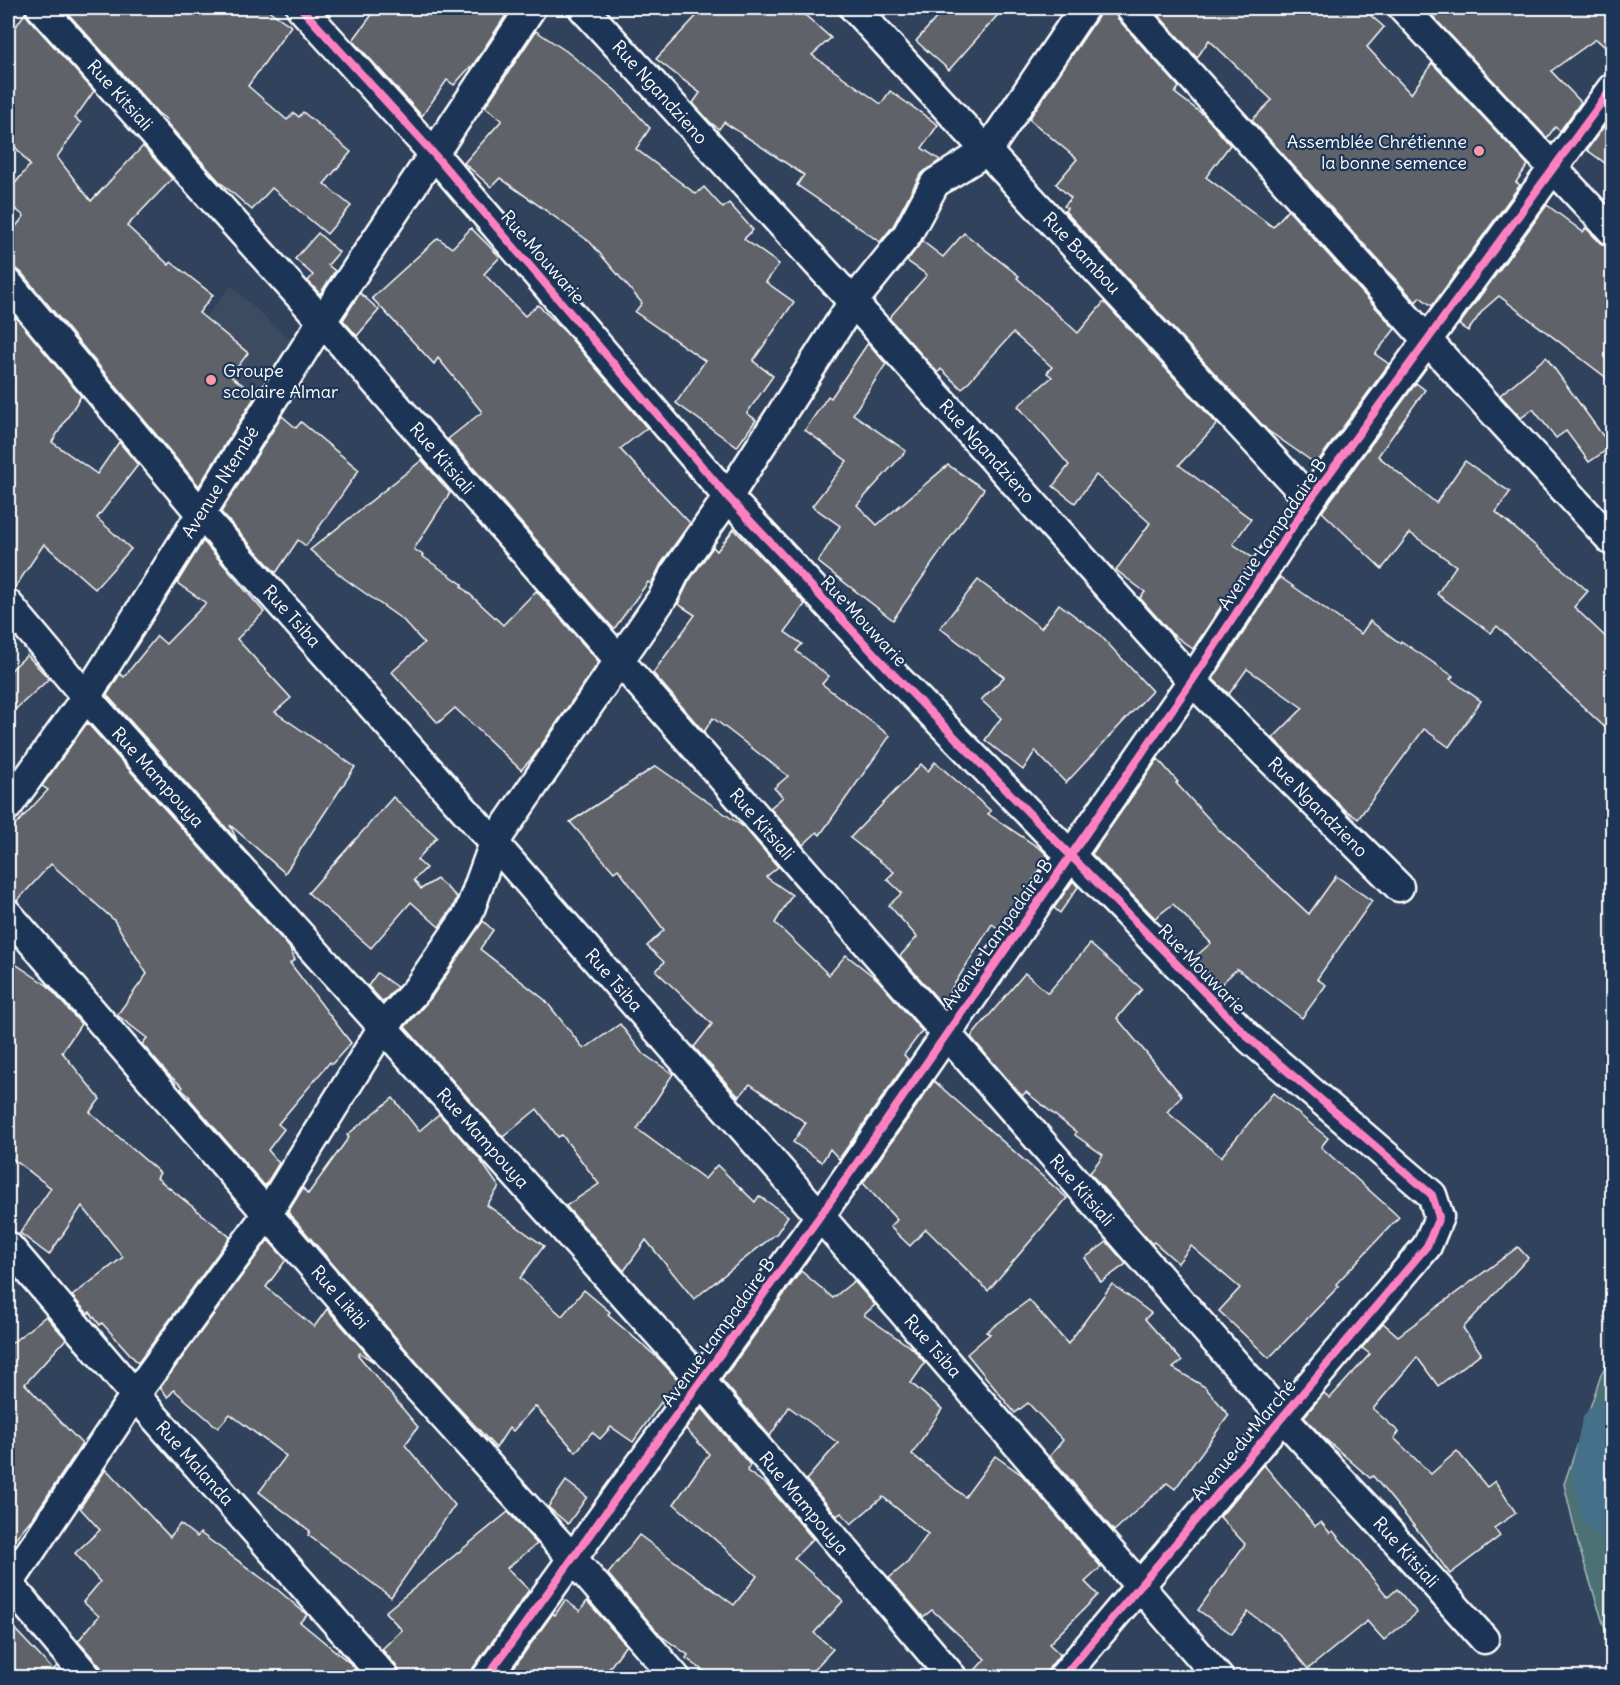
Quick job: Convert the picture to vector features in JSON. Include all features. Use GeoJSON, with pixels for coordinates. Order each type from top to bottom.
{"type":"FeatureCollection","features":[{"type":"Feature","properties":{"kind":"street","name":"Rue Kitsiali"},"geometry":{"type":"LineString","coordinates":[[41,8],[322,321],[1282,1417],[1375,1516],[1484,1639]]}},
{"type":"Feature","properties":{"kind":"street","name":"Rue Mouwarie"},"geometry":{"type":"LineString","coordinates":[[301,8],[433,153],[729,497],[893,674],[1250,1039],[1432,1195],[1440,1217]]}},
{"type":"Feature","properties":{"kind":"street","name":"Avenue Ntembé"},"geometry":{"type":"LineString","coordinates":[[8,806],[86,697],[322,321],[531,8]]}},
{"type":"Feature","properties":{"kind":"street","name":"Rue Ngandzieno"},"geometry":{"type":"LineString","coordinates":[[583,8],[853,302],[1192,681],[1399,887]]}},
{"type":"Feature","properties":{"kind":"street","name":"Rue Bambou"},"geometry":{"type":"LineString","coordinates":[[854,8],[1310,500]]}},
{"type":"Feature","properties":{"kind":"street"},"geometry":{"type":"LineString","coordinates":[[88,1677],[8,1584],[135,1395],[267,1214],[382,1027],[417,989],[468,915],[494,843],[663,597],[675,573],[729,497],[853,302],[907,235],[935,183],[988,150],[1084,8]]}},
{"type":"Feature","properties":{"kind":"street"},"geometry":{"type":"LineString","coordinates":[[1130,8],[1427,340],[1612,541]]}},
{"type":"Feature","properties":{"kind":"street"},"geometry":{"type":"LineString","coordinates":[[1403,8],[1612,231]]}},
{"type":"Feature","properties":{"kind":"street","name":"Avenue Lampadaire B"},"geometry":{"type":"LineString","coordinates":[[486,1677],[820,1216],[1192,681],[1310,500],[1555,169],[1612,88]]}},
{"type":"Feature","properties":{"kind":"street","name":"Rue Tsiba"},"geometry":{"type":"LineString","coordinates":[[8,283],[200,513],[494,843],[1218,1677]]}},
{"type":"Feature","properties":{"kind":"street","name":"Rue Mampouya"},"geometry":{"type":"LineString","coordinates":[[8,604],[86,697],[700,1381],[953,1677]]}},
{"type":"Feature","properties":{"kind":"street","name":"Rue Likibi"},"geometry":{"type":"LineString","coordinates":[[8,914],[416,1386],[676,1677]]}},
{"type":"Feature","properties":{"kind":"street","name":"Avenue du Marché"},"geometry":{"type":"LineString","coordinates":[[1062,1677],[1427,1246],[1440,1217]]}},
{"type":"Feature","properties":{"kind":"street","name":"Rue Malanda"},"geometry":{"type":"LineString","coordinates":[[8,1246],[135,1395],[385,1677]]}},
{"type":"Feature","properties":{"kind":"shaded area","name":"Groupe scolaire Almar"},"geometry":{"type":"Polygon","coordinates":[[[231,286],[293,343],[195,499],[121,417],[231,286]]]}},
{"type":"Feature","properties":{"kind":"green space"},"geometry":{"type":"Polygon","coordinates":[[[1612,1355],[1612,1651],[1579,1547],[1564,1484],[1601,1375],[1612,1355]]]}},
{"type":"Feature","properties":{"kind":"building"},"geometry":{"type":"Polygon","coordinates":[[[63,8],[265,8],[291,26],[248,86],[287,120],[294,113],[299,117],[303,112],[351,152],[324,184],[351,206],[327,234],[272,188],[252,210],[220,182],[166,122],[167,120],[158,113],[63,8]]]}},
{"type":"Feature","properties":{"kind":"building"},"geometry":{"type":"Polygon","coordinates":[[[377,8],[502,8],[508,12],[471,68],[454,85],[447,80],[422,116],[353,40],[377,8]]]}},
{"type":"Feature","properties":{"kind":"building"},"geometry":{"type":"Polygon","coordinates":[[[704,8],[797,8],[831,38],[812,55],[881,104],[890,91],[938,125],[922,148],[940,160],[920,175],[893,226],[880,242],[797,185],[804,175],[724,122],[719,129],[710,122],[693,103],[700,93],[656,59],[704,8]]]}},
{"type":"Feature","properties":{"kind":"building"},"geometry":{"type":"Polygon","coordinates":[[[945,8],[1004,8],[949,70],[916,41],[945,8]]]}},
{"type":"Feature","properties":{"kind":"building"},"geometry":{"type":"Polygon","coordinates":[[[1100,8],[1114,8],[1118,19],[1179,87],[1175,93],[1205,116],[1230,145],[1206,177],[1273,227],[1288,210],[1395,329],[1375,354],[1389,364],[1316,464],[1267,430],[1065,211],[1067,208],[1064,206],[1071,198],[1056,184],[1077,159],[1029,119],[1098,17],[1100,8]]]}},
{"type":"Feature","properties":{"kind":"building"},"geometry":{"type":"Polygon","coordinates":[[[1152,8],[1362,8],[1384,27],[1367,47],[1411,94],[1432,63],[1528,165],[1516,182],[1520,185],[1432,306],[1420,297],[1416,302],[1252,120],[1272,100],[1209,40],[1197,58],[1152,8]]]}},
{"type":"Feature","properties":{"kind":"building"},"geometry":{"type":"Polygon","coordinates":[[[1425,8],[1612,8],[1612,53],[1596,39],[1551,71],[1581,102],[1560,131],[1555,127],[1547,138],[1425,8]]]}},
{"type":"Feature","properties":{"kind":"building"},"geometry":{"type":"Polygon","coordinates":[[[25,13],[94,91],[75,118],[81,123],[57,157],[91,201],[143,146],[172,179],[127,226],[169,265],[171,262],[213,295],[199,313],[248,353],[231,376],[256,395],[199,486],[21,272],[8,267],[8,237],[24,216],[8,203],[8,192],[30,165],[8,138],[8,38],[25,13]]]}},
{"type":"Feature","properties":{"kind":"building"},"geometry":{"type":"Polygon","coordinates":[[[536,31],[566,51],[616,91],[650,128],[636,149],[696,194],[704,187],[723,208],[729,203],[753,230],[744,239],[779,264],[766,282],[794,302],[753,361],[773,376],[747,413],[756,420],[737,447],[676,403],[705,361],[635,312],[642,303],[590,242],[500,178],[491,187],[464,163],[502,120],[485,107],[536,31]]]}},
{"type":"Feature","properties":{"kind":"building"},"geometry":{"type":"Polygon","coordinates":[[[1612,115],[1612,168],[1587,150],[1612,115]]]}},
{"type":"Feature","properties":{"kind":"building"},"geometry":{"type":"Polygon","coordinates":[[[1547,205],[1583,232],[1586,228],[1600,243],[1612,247],[1612,382],[1499,296],[1483,310],[1468,331],[1459,325],[1547,205]]]}},
{"type":"Feature","properties":{"kind":"building"},"geometry":{"type":"Polygon","coordinates":[[[471,228],[500,257],[484,274],[525,316],[538,305],[567,334],[647,428],[620,449],[690,523],[661,564],[651,584],[648,582],[614,629],[448,439],[482,412],[438,358],[434,364],[372,298],[438,238],[452,248],[471,228]]]}},
{"type":"Feature","properties":{"kind":"building"},"geometry":{"type":"Polygon","coordinates":[[[318,233],[339,252],[328,265],[335,271],[320,294],[308,281],[313,275],[295,259],[318,233]]]}},
{"type":"Feature","properties":{"kind":"building"},"geometry":{"type":"Polygon","coordinates":[[[964,233],[1019,276],[1017,278],[1078,333],[1104,302],[1217,424],[1179,465],[1251,519],[1233,544],[1253,558],[1193,649],[1171,633],[1140,598],[1145,592],[1116,570],[1150,523],[1096,475],[1075,503],[1053,486],[1069,465],[1018,406],[1052,377],[1047,373],[1052,367],[1013,333],[962,389],[941,369],[938,373],[889,318],[927,275],[907,261],[922,241],[943,257],[964,233]]]}},
{"type":"Feature","properties":{"kind":"building"},"geometry":{"type":"Polygon","coordinates":[[[360,293],[379,310],[357,336],[343,320],[360,293]]]}},
{"type":"Feature","properties":{"kind":"building"},"geometry":{"type":"Polygon","coordinates":[[[8,308],[81,396],[52,442],[97,474],[119,442],[138,465],[97,518],[131,549],[95,589],[44,544],[14,589],[8,588],[8,308]]]}},
{"type":"Feature","properties":{"kind":"building"},"geometry":{"type":"Polygon","coordinates":[[[868,343],[886,364],[853,414],[906,451],[857,505],[877,525],[948,465],[984,489],[893,620],[818,562],[840,526],[812,506],[847,461],[805,430],[828,396],[831,398],[868,343]]]}},
{"type":"Feature","properties":{"kind":"building"},"geometry":{"type":"Polygon","coordinates":[[[1546,357],[1611,447],[1589,462],[1566,431],[1556,438],[1533,409],[1521,418],[1500,395],[1546,357]]]}},
{"type":"Feature","properties":{"kind":"building"},"geometry":{"type":"Polygon","coordinates":[[[1416,383],[1425,390],[1378,456],[1436,503],[1465,461],[1510,492],[1496,512],[1588,591],[1574,607],[1612,643],[1612,734],[1497,626],[1491,633],[1437,594],[1456,566],[1410,533],[1382,569],[1322,512],[1416,383]]]}},
{"type":"Feature","properties":{"kind":"building"},"geometry":{"type":"Polygon","coordinates":[[[282,416],[296,428],[301,422],[359,470],[306,546],[298,540],[276,573],[221,512],[282,416]]]}},
{"type":"Feature","properties":{"kind":"building"},"geometry":{"type":"Polygon","coordinates":[[[422,460],[450,493],[414,549],[462,584],[461,586],[503,625],[536,591],[599,662],[533,757],[521,770],[455,708],[438,723],[392,672],[424,643],[403,620],[345,579],[310,550],[422,460]]]}},
{"type":"Feature","properties":{"kind":"building"},"geometry":{"type":"Polygon","coordinates":[[[734,529],[805,604],[785,632],[802,644],[796,651],[829,676],[822,684],[890,736],[820,835],[817,832],[803,845],[770,808],[783,797],[774,788],[788,776],[713,718],[704,732],[653,673],[695,615],[678,604],[689,581],[713,547],[717,551],[734,529]]]}},
{"type":"Feature","properties":{"kind":"building"},"geometry":{"type":"Polygon","coordinates":[[[203,541],[264,612],[237,639],[291,698],[275,712],[355,767],[285,873],[230,825],[237,840],[107,695],[120,674],[124,677],[157,636],[166,644],[206,603],[177,583],[203,541]]]}},
{"type":"Feature","properties":{"kind":"building"},"geometry":{"type":"Polygon","coordinates":[[[1280,577],[1361,634],[1370,621],[1453,676],[1450,679],[1481,701],[1449,747],[1424,729],[1358,819],[1343,808],[1273,738],[1303,708],[1247,669],[1229,694],[1213,679],[1280,577]]]}},
{"type":"Feature","properties":{"kind":"building"},"geometry":{"type":"Polygon","coordinates":[[[978,580],[1041,628],[1059,604],[1099,634],[1152,691],[1066,783],[1035,751],[1023,770],[985,740],[1001,718],[981,700],[1004,677],[940,628],[978,580]]]}},
{"type":"Feature","properties":{"kind":"building"},"geometry":{"type":"Polygon","coordinates":[[[27,655],[49,679],[8,716],[8,673],[27,655]]]}},
{"type":"Feature","properties":{"kind":"building"},"geometry":{"type":"Polygon","coordinates":[[[87,723],[289,947],[295,960],[290,963],[351,1043],[332,1064],[330,1062],[278,1124],[284,1129],[268,1150],[279,1163],[265,1186],[181,1089],[183,1087],[168,1074],[142,1044],[147,1038],[117,1015],[147,974],[114,920],[51,864],[17,901],[8,898],[8,833],[48,790],[42,786],[87,723]]]}},
{"type":"Feature","properties":{"kind":"building"},"geometry":{"type":"Polygon","coordinates":[[[1158,759],[1178,782],[1176,783],[1220,831],[1309,914],[1336,876],[1372,901],[1317,979],[1326,985],[1302,1018],[1237,969],[1220,985],[1194,958],[1211,943],[1173,904],[1155,918],[1092,854],[1158,759]]]}},
{"type":"Feature","properties":{"kind":"building"},"geometry":{"type":"Polygon","coordinates":[[[935,762],[991,811],[988,814],[1049,857],[999,929],[992,924],[942,1004],[900,956],[917,937],[889,905],[902,893],[887,879],[894,872],[850,838],[921,764],[928,771],[935,762]]]}},
{"type":"Feature","properties":{"kind":"building"},"geometry":{"type":"Polygon","coordinates":[[[656,766],[745,828],[778,867],[766,877],[792,895],[775,923],[829,975],[846,955],[878,980],[922,1031],[904,1055],[908,1059],[900,1072],[839,1159],[830,1149],[822,1162],[793,1142],[806,1123],[750,1084],[739,1097],[694,1047],[712,1024],[656,971],[664,962],[647,946],[664,930],[618,869],[614,872],[570,822],[656,766]]]}},
{"type":"Feature","properties":{"kind":"building"},"geometry":{"type":"Polygon","coordinates":[[[393,797],[437,837],[417,860],[426,868],[414,880],[421,889],[437,879],[457,897],[439,927],[411,902],[371,948],[308,893],[393,797]]]}},
{"type":"Feature","properties":{"kind":"building"},"geometry":{"type":"Polygon","coordinates":[[[1073,881],[1078,887],[1060,913],[1054,908],[1073,881]]]}},
{"type":"Feature","properties":{"kind":"building"},"geometry":{"type":"Polygon","coordinates":[[[483,921],[493,930],[480,949],[545,1000],[584,1049],[620,1024],[642,1053],[673,1074],[637,1129],[705,1179],[717,1165],[755,1202],[759,1196],[788,1216],[777,1233],[694,1299],[646,1240],[624,1271],[566,1206],[599,1184],[562,1135],[558,1137],[537,1109],[503,1137],[405,1027],[431,998],[483,921]]]}},
{"type":"Feature","properties":{"kind":"building"},"geometry":{"type":"Polygon","coordinates":[[[1090,944],[1142,989],[1117,1018],[1182,1096],[1167,1112],[1221,1157],[1273,1093],[1328,1138],[1321,1147],[1399,1217],[1336,1284],[1339,1286],[1269,1358],[1219,1311],[1240,1288],[1191,1246],[1178,1263],[1154,1242],[1152,1244],[1090,1173],[1103,1155],[1075,1135],[1076,1132],[1026,1092],[1022,1096],[971,1037],[1025,973],[1048,993],[1090,944]]]}},
{"type":"Feature","properties":{"kind":"building"},"geometry":{"type":"Polygon","coordinates":[[[8,959],[48,986],[81,1024],[62,1052],[100,1099],[90,1112],[160,1173],[157,1178],[230,1237],[138,1363],[102,1323],[100,1325],[90,1312],[88,1314],[72,1296],[123,1257],[82,1206],[49,1255],[20,1233],[51,1188],[8,1155],[8,959]]]}},
{"type":"Feature","properties":{"kind":"building"},"geometry":{"type":"Polygon","coordinates":[[[377,973],[397,987],[383,1002],[368,986],[377,973]]]}},
{"type":"Feature","properties":{"kind":"building"},"geometry":{"type":"Polygon","coordinates":[[[934,1081],[1067,1198],[988,1291],[926,1229],[910,1246],[890,1227],[897,1220],[863,1183],[934,1081]]]}},
{"type":"Feature","properties":{"kind":"building"},"geometry":{"type":"Polygon","coordinates":[[[393,1098],[419,1131],[439,1114],[478,1157],[499,1187],[487,1205],[544,1246],[520,1278],[562,1316],[584,1290],[610,1312],[608,1315],[659,1359],[680,1382],[663,1405],[661,1402],[633,1442],[611,1427],[600,1439],[592,1432],[576,1452],[535,1406],[513,1431],[509,1428],[496,1448],[428,1375],[288,1212],[303,1188],[308,1194],[349,1137],[347,1135],[393,1098]]]}},
{"type":"Feature","properties":{"kind":"building"},"geometry":{"type":"Polygon","coordinates":[[[268,1240],[286,1260],[266,1287],[314,1327],[327,1309],[374,1362],[360,1353],[358,1355],[418,1427],[405,1445],[455,1505],[391,1597],[308,1535],[310,1531],[259,1492],[286,1456],[230,1414],[218,1428],[174,1390],[168,1397],[160,1388],[268,1240]]]}},
{"type":"Feature","properties":{"kind":"building"},"geometry":{"type":"Polygon","coordinates":[[[1107,1242],[1126,1264],[1101,1282],[1085,1258],[1107,1242]]]}},
{"type":"Feature","properties":{"kind":"building"},"geometry":{"type":"Polygon","coordinates":[[[1518,1247],[1528,1258],[1463,1328],[1481,1353],[1438,1386],[1417,1357],[1373,1409],[1399,1432],[1394,1438],[1431,1474],[1457,1451],[1487,1487],[1495,1481],[1516,1513],[1494,1528],[1500,1536],[1450,1574],[1373,1476],[1370,1478],[1304,1417],[1324,1393],[1330,1398],[1370,1354],[1362,1348],[1383,1323],[1398,1336],[1518,1247]]]}},
{"type":"Feature","properties":{"kind":"building"},"geometry":{"type":"Polygon","coordinates":[[[801,1271],[833,1298],[854,1281],[875,1305],[864,1315],[913,1349],[925,1363],[911,1383],[942,1409],[912,1454],[965,1497],[995,1456],[1022,1475],[1101,1567],[1085,1582],[1098,1595],[1049,1644],[1060,1654],[1049,1668],[1046,1677],[969,1677],[985,1659],[932,1610],[923,1617],[889,1578],[908,1562],[928,1534],[883,1497],[851,1524],[841,1513],[837,1516],[806,1480],[838,1443],[789,1407],[770,1436],[722,1380],[801,1271]]]}},
{"type":"Feature","properties":{"kind":"building"},"geometry":{"type":"Polygon","coordinates":[[[1112,1284],[1151,1313],[1145,1319],[1182,1361],[1173,1368],[1205,1387],[1229,1415],[1175,1489],[1167,1483],[1114,1531],[1050,1456],[1063,1440],[1028,1403],[1015,1413],[967,1354],[990,1334],[986,1332],[1029,1300],[1068,1344],[1112,1284]]]}},
{"type":"Feature","properties":{"kind":"building"},"geometry":{"type":"Polygon","coordinates":[[[46,1316],[66,1339],[25,1384],[82,1444],[34,1516],[8,1547],[8,1346],[46,1316]]]}},
{"type":"Feature","properties":{"kind":"building"},"geometry":{"type":"Polygon","coordinates":[[[702,1408],[750,1465],[747,1471],[768,1486],[813,1539],[794,1558],[843,1601],[814,1633],[833,1649],[807,1677],[712,1677],[686,1658],[688,1655],[661,1636],[608,1574],[639,1535],[734,1605],[757,1576],[674,1504],[709,1454],[686,1429],[702,1408]]]}},
{"type":"Feature","properties":{"kind":"building"},"geometry":{"type":"Polygon","coordinates":[[[1264,1465],[1315,1526],[1321,1522],[1330,1533],[1333,1531],[1388,1597],[1397,1589],[1417,1613],[1384,1640],[1367,1621],[1308,1669],[1279,1634],[1248,1612],[1232,1634],[1198,1610],[1245,1544],[1220,1517],[1264,1465]]]}},
{"type":"Feature","properties":{"kind":"building"},"geometry":{"type":"Polygon","coordinates":[[[106,1469],[170,1537],[180,1524],[197,1537],[200,1533],[278,1590],[307,1615],[300,1622],[351,1664],[363,1677],[104,1677],[101,1667],[78,1641],[99,1616],[83,1602],[100,1582],[75,1553],[100,1530],[80,1508],[106,1469]]]}},
{"type":"Feature","properties":{"kind":"building"},"geometry":{"type":"Polygon","coordinates":[[[566,1481],[587,1497],[568,1524],[548,1507],[566,1481]]]}},
{"type":"Feature","properties":{"kind":"building"},"geometry":{"type":"Polygon","coordinates":[[[508,1512],[537,1544],[507,1568],[529,1590],[473,1668],[470,1677],[401,1677],[397,1667],[382,1649],[402,1630],[385,1612],[508,1512]]]}},
{"type":"Feature","properties":{"kind":"building"},"geometry":{"type":"Polygon","coordinates":[[[565,1600],[580,1611],[587,1601],[626,1645],[603,1677],[507,1677],[553,1613],[555,1615],[565,1600]]]}},
{"type":"Feature","properties":{"kind":"building"},"geometry":{"type":"Polygon","coordinates":[[[8,1622],[53,1670],[57,1666],[66,1677],[8,1677],[8,1622]]]}},
{"type":"Feature","properties":{"kind":"waterway"},"geometry":{"type":"LineString","coordinates":[[1612,1430],[1604,1468],[1612,1506]]}},
{"type":"Feature","properties":{"kind":"cycle path"},"geometry":{"type":"LineString","coordinates":[[301,8],[433,153],[728,497],[893,674],[1250,1039],[1432,1195],[1439,1217],[1427,1246],[1062,1678]]}},
{"type":"Feature","properties":{"kind":"cycle path"},"geometry":{"type":"LineString","coordinates":[[486,1678],[820,1216],[1192,681],[1310,500],[1612,88]]}},
{"type":"Feature","properties":{"kind":"place","name":"Assemblée Chrétienne la bonne semence"},"geometry":{"type":"Point","coordinates":[1479,151]}},
{"type":"Feature","properties":{"kind":"place","name":"Groupe scolaire Almar"},"geometry":{"type":"Point","coordinates":[211,380]}}]}
